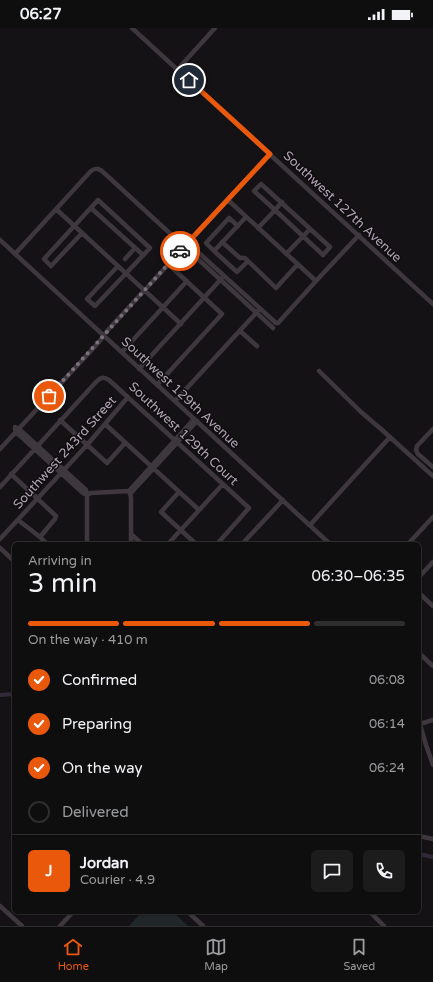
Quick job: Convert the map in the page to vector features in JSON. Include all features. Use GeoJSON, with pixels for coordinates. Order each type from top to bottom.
{"type":"FeatureCollection","features":[{"type":"Feature","properties":{"kind":"street","name":"Southwest 127th Avenue"},"geometry":{"type":"LineString","coordinates":[[132,28],[433,304]]}},
{"type":"Feature","properties":{"kind":"street"},"geometry":{"type":"LineString","coordinates":[[177,70],[215,28]]}},
{"type":"Feature","properties":{"kind":"street"},"geometry":{"type":"LineString","coordinates":[[0,449],[270,154]]}},
{"type":"Feature","properties":{"kind":"street"},"geometry":{"type":"LineString","coordinates":[[15,254],[90,172],[98,169],[102,171],[273,328]]}},
{"type":"Feature","properties":{"kind":"street"},"geometry":{"type":"LineString","coordinates":[[261,184],[330,247],[323,255],[274,210],[254,191],[261,184]]}},
{"type":"Feature","properties":{"kind":"street"},"geometry":{"type":"LineString","coordinates":[[82,233],[51,266],[44,259],[98,200],[150,248],[95,306],[87,299],[118,266]]}},
{"type":"Feature","properties":{"kind":"street"},"geometry":{"type":"LineString","coordinates":[[228,200],[316,281]]}},
{"type":"Feature","properties":{"kind":"street"},"geometry":{"type":"LineString","coordinates":[[258,228],[282,202]]}},
{"type":"Feature","properties":{"kind":"street"},"geometry":{"type":"LineString","coordinates":[[91,208],[143,255]]}},
{"type":"Feature","properties":{"kind":"street"},"geometry":{"type":"LineString","coordinates":[[56,209],[181,324]]}},
{"type":"Feature","properties":{"kind":"street"},"geometry":{"type":"LineString","coordinates":[[214,251],[246,217]]}},
{"type":"Feature","properties":{"kind":"street"},"geometry":{"type":"LineString","coordinates":[[238,226],[229,218],[206,243],[238,272],[248,261]]}},
{"type":"Feature","properties":{"kind":"street"},"geometry":{"type":"LineString","coordinates":[[286,254],[310,229]]}},
{"type":"Feature","properties":{"kind":"street"},"geometry":{"type":"LineString","coordinates":[[188,243],[260,309],[276,323],[278,323],[359,235]]}},
{"type":"Feature","properties":{"kind":"street","name":"Southwest 129th Avenue"},"geometry":{"type":"LineString","coordinates":[[0,240],[328,542]]}},
{"type":"Feature","properties":{"kind":"street"},"geometry":{"type":"LineString","coordinates":[[222,242],[240,258],[245,258],[276,288],[298,264]]}},
{"type":"Feature","properties":{"kind":"street"},"geometry":{"type":"LineString","coordinates":[[126,259],[135,248]]}},
{"type":"Feature","properties":{"kind":"street"},"geometry":{"type":"LineString","coordinates":[[157,385],[222,314],[168,264]]}},
{"type":"Feature","properties":{"kind":"street"},"geometry":{"type":"LineString","coordinates":[[139,369],[224,276]]}},
{"type":"Feature","properties":{"kind":"street"},"geometry":{"type":"LineString","coordinates":[[122,352],[186,281]]}},
{"type":"Feature","properties":{"kind":"street"},"geometry":{"type":"LineString","coordinates":[[175,401],[260,309]]}},
{"type":"Feature","properties":{"kind":"street"},"geometry":{"type":"LineString","coordinates":[[240,331],[257,346]]}},
{"type":"Feature","properties":{"kind":"street"},"geometry":{"type":"LineString","coordinates":[[319,371],[361,412],[433,476]]}},
{"type":"Feature","properties":{"kind":"street","name":"Southwest 129th Court"},"geometry":{"type":"LineString","coordinates":[[60,420],[96,382],[104,377],[109,380],[249,508],[219,542]]}},
{"type":"Feature","properties":{"kind":"street","name":"Southwest 243rd Street"},"geometry":{"type":"LineString","coordinates":[[0,539],[87,445],[128,397]]}},
{"type":"Feature","properties":{"kind":"street"},"geometry":{"type":"LineString","coordinates":[[0,487],[60,420],[107,463],[125,442]]}},
{"type":"Feature","properties":{"kind":"street"},"geometry":{"type":"LineString","coordinates":[[131,542],[130,492],[196,420]]}},
{"type":"Feature","properties":{"kind":"street"},"geometry":{"type":"LineString","coordinates":[[105,424],[199,510]]}},
{"type":"Feature","properties":{"kind":"street"},"geometry":{"type":"LineString","coordinates":[[433,429],[417,446],[416,450],[418,454],[433,466]]}},
{"type":"Feature","properties":{"kind":"street"},"geometry":{"type":"LineString","coordinates":[[18,430],[83,493],[87,495]]}},
{"type":"Feature","properties":{"kind":"street"},"geometry":{"type":"LineString","coordinates":[[310,525],[390,437]]}},
{"type":"Feature","properties":{"kind":"street"},"geometry":{"type":"LineString","coordinates":[[11,474],[54,513],[56,517],[40,537]]}},
{"type":"Feature","properties":{"kind":"street"},"geometry":{"type":"LineString","coordinates":[[170,542],[223,484]]}},
{"type":"Feature","properties":{"kind":"street"},"geometry":{"type":"LineString","coordinates":[[87,495],[91,493],[130,492]]}},
{"type":"Feature","properties":{"kind":"street"},"geometry":{"type":"LineString","coordinates":[[180,492],[161,512],[194,542]]}},
{"type":"Feature","properties":{"kind":"street"},"geometry":{"type":"LineString","coordinates":[[86,542],[87,495]]}},
{"type":"Feature","properties":{"kind":"street"},"geometry":{"type":"LineString","coordinates":[[245,542],[283,500]]}},
{"type":"Feature","properties":{"kind":"street"},"geometry":{"type":"LineString","coordinates":[[410,542],[433,517]]}},
{"type":"Feature","properties":{"kind":"street"},"geometry":{"type":"LineString","coordinates":[[18,520],[45,542]]}},
{"type":"Feature","properties":{"kind":"street"},"geometry":{"type":"LineString","coordinates":[[131,534],[140,542]]}},
{"type":"Feature","properties":{"kind":"street"},"geometry":{"type":"LineString","coordinates":[[0,548],[12,559]]}},
{"type":"Feature","properties":{"kind":"street"},"geometry":{"type":"LineString","coordinates":[[421,574],[433,562]]}},
{"type":"Feature","properties":{"kind":"street"},"geometry":{"type":"LineString","coordinates":[[421,595],[433,606]]}},
{"type":"Feature","properties":{"kind":"street"},"geometry":{"type":"LineString","coordinates":[[421,655],[433,666]]}},
{"type":"Feature","properties":{"kind":"street"},"geometry":{"type":"LineString","coordinates":[[421,722],[433,720]]}},
{"type":"Feature","properties":{"kind":"street"},"geometry":{"type":"LineString","coordinates":[[421,728],[424,745],[433,765]]}},
{"type":"Feature","properties":{"kind":"street"},"geometry":{"type":"LineString","coordinates":[[421,836],[433,839]]}},
{"type":"Feature","properties":{"kind":"street"},"geometry":{"type":"LineString","coordinates":[[0,906],[22,926]]}},
{"type":"Feature","properties":{"kind":"street"},"geometry":{"type":"LineString","coordinates":[[60,926],[71,914]]}},
{"type":"Feature","properties":{"kind":"street"},"geometry":{"type":"LineString","coordinates":[[190,914],[203,926]]}},
{"type":"Feature","properties":{"kind":"street"},"geometry":{"type":"LineString","coordinates":[[372,914],[382,925]]}},
{"type":"Feature","properties":{"kind":"shaded area"},"geometry":{"type":"Polygon","coordinates":[[[140,914],[175,914],[188,926],[129,926],[140,914]]]}},
{"type":"Feature","properties":{"kind":"waterway"},"geometry":{"type":"LineString","coordinates":[[0,695],[12,694]]}},
{"type":"Feature","properties":{"kind":"waterway"},"geometry":{"type":"LineString","coordinates":[[421,854],[433,857]]}},
{"type":"Feature","properties":{"kind":"way so far"},"geometry":{"type":"LineString","coordinates":[[49,396],[180,251]]}},
{"type":"Feature","properties":{"kind":"route"},"geometry":{"type":"LineString","coordinates":[[180,251],[270,154],[189,80]]}}]}
